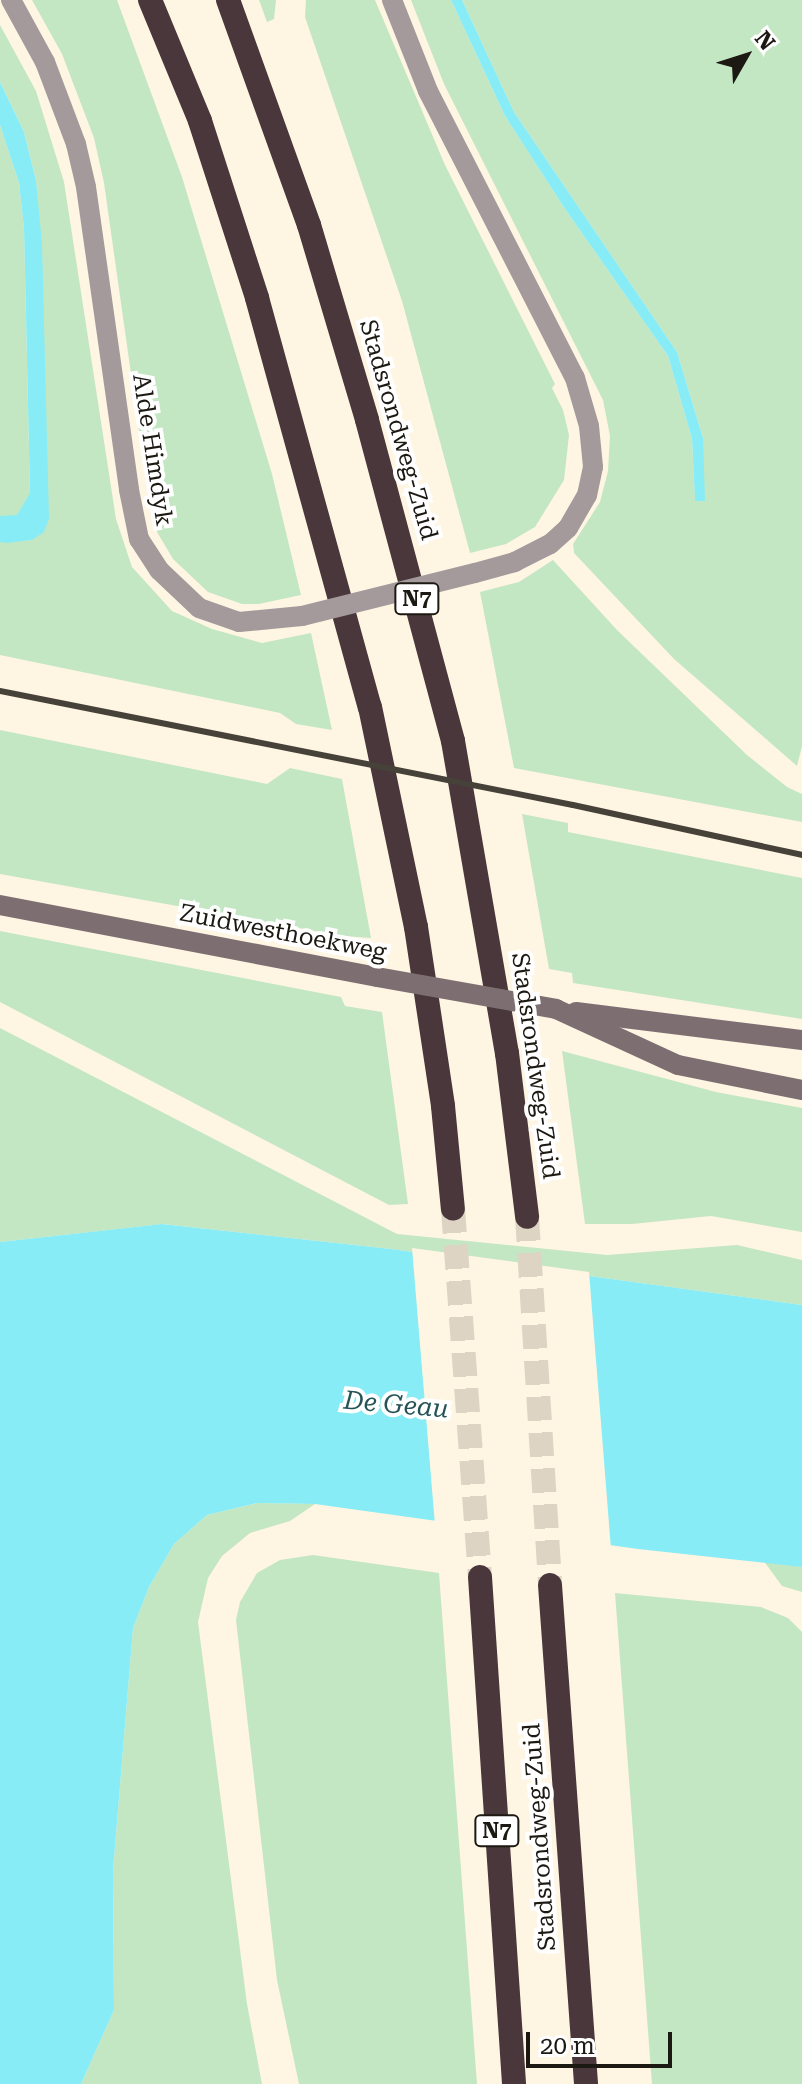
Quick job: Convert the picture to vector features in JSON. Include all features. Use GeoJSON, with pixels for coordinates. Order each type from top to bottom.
{"type":"FeatureCollection","features":[{"type":"Feature","properties":{"kind":"highway"},"geometry":{"type":"LineString","coordinates":[[150,0],[200,121],[257,298],[370,707],[416,927],[443,1106],[453,1209]]}},
{"type":"Feature","properties":{"kind":"highway","name":"Stadsrondweg-Zuid"},"geometry":{"type":"LineString","coordinates":[[228,0],[309,225],[367,420],[449,726],[502,1023],[527,1217]]}},
{"type":"Feature","properties":{"kind":"highway","name":"Stadsrondweg-Zuid"},"geometry":{"type":"LineString","coordinates":[[480,1577],[514,2084]]}},
{"type":"Feature","properties":{"kind":"highway","name":"Stadsrondweg-Zuid"},"geometry":{"type":"LineString","coordinates":[[550,1585],[586,2084]]}},
{"type":"Feature","properties":{"kind":"street","name":"Alde Himdyk"},"geometry":{"type":"LineString","coordinates":[[11,0],[45,62],[76,144],[86,187],[129,490],[139,539],[159,570],[199,608],[239,622],[302,616],[515,562],[550,544],[568,528],[587,495],[593,467],[589,426],[575,378],[428,91],[392,0]]}},
{"type":"Feature","properties":{"kind":"street","name":"Zuidwesthoekweg"},"geometry":{"type":"LineString","coordinates":[[0,905],[556,1009],[802,1040]]}},
{"type":"Feature","properties":{"kind":"street","name":"Zuidwesthoekweg"},"geometry":{"type":"LineString","coordinates":[[556,1009],[678,1065],[802,1090]]}},
{"type":"Feature","properties":{"kind":"green space"},"geometry":{"type":"Polygon","coordinates":[[[32,0],[117,0],[182,177],[272,474],[301,595],[259,604],[242,604],[208,592],[173,559],[157,532],[147,487],[104,183],[94,138],[62,54],[32,0]]]}},
{"type":"Feature","properties":{"kind":"green space"},"geometry":{"type":"Polygon","coordinates":[[[259,0],[276,0],[274,19],[267,22],[259,0]]]}},
{"type":"Feature","properties":{"kind":"green space"},"geometry":{"type":"Polygon","coordinates":[[[306,0],[375,0],[445,165],[555,384],[552,388],[563,410],[569,435],[564,480],[535,527],[506,544],[470,553],[402,301],[305,17],[306,0]]]}},
{"type":"Feature","properties":{"kind":"green space"},"geometry":{"type":"Polygon","coordinates":[[[411,0],[451,0],[505,116],[565,209],[668,356],[692,439],[695,500],[703,438],[677,352],[514,112],[462,0],[802,0],[802,746],[797,766],[674,659],[574,553],[573,544],[600,502],[608,471],[610,436],[603,400],[444,84],[411,0]]]}},
{"type":"Feature","properties":{"kind":"green space"},"geometry":{"type":"Polygon","coordinates":[[[0,25],[36,91],[64,182],[116,519],[132,567],[172,611],[212,629],[262,643],[311,633],[332,730],[296,724],[280,713],[0,655],[0,542],[32,540],[42,295],[36,180],[24,132],[0,82],[0,25]]]}},
{"type":"Feature","properties":{"kind":"green space"},"geometry":{"type":"Polygon","coordinates":[[[0,125],[19,183],[24,229],[30,494],[17,516],[9,517],[0,516],[0,125]]]}},
{"type":"Feature","properties":{"kind":"green space"},"geometry":{"type":"Polygon","coordinates":[[[553,560],[617,630],[747,755],[787,787],[802,794],[802,822],[514,768],[480,592],[519,582],[553,560]]]}},
{"type":"Feature","properties":{"kind":"green space"},"geometry":{"type":"Polygon","coordinates":[[[0,730],[267,784],[290,768],[342,779],[371,938],[343,936],[0,874],[0,730]]]}},
{"type":"Feature","properties":{"kind":"green space"},"geometry":{"type":"Polygon","coordinates":[[[522,814],[568,823],[568,832],[802,878],[802,1019],[573,983],[572,973],[549,969],[522,814]]]}},
{"type":"Feature","properties":{"kind":"green space"},"geometry":{"type":"Polygon","coordinates":[[[0,931],[341,997],[345,1006],[382,1012],[408,1204],[389,1205],[0,1002],[0,931]]]}},
{"type":"Feature","properties":{"kind":"green space"},"geometry":{"type":"Polygon","coordinates":[[[0,1028],[397,1234],[607,1255],[737,1245],[802,1260],[802,1305],[391,1249],[163,1224],[0,1242],[0,1028]]]}},
{"type":"Feature","properties":{"kind":"green space"},"geometry":{"type":"Polygon","coordinates":[[[562,1051],[716,1092],[802,1108],[802,1232],[711,1216],[632,1224],[585,1224],[562,1051]]]}},
{"type":"Feature","properties":{"kind":"green space"},"geometry":{"type":"Polygon","coordinates":[[[257,1503],[315,1504],[290,1521],[250,1533],[222,1556],[208,1578],[198,1622],[247,2004],[262,2084],[81,2084],[114,2010],[113,1871],[133,1628],[149,1587],[174,1544],[207,1515],[257,1503]]]}},
{"type":"Feature","properties":{"kind":"green space"},"geometry":{"type":"Polygon","coordinates":[[[313,1555],[439,1573],[477,2084],[299,2084],[277,1980],[236,1620],[240,1602],[257,1573],[280,1560],[313,1555]]]}},
{"type":"Feature","properties":{"kind":"green space"},"geometry":{"type":"Polygon","coordinates":[[[763,1560],[802,1567],[802,1592],[782,1586],[763,1560]]]}},
{"type":"Feature","properties":{"kind":"green space"},"geometry":{"type":"Polygon","coordinates":[[[615,1593],[761,1607],[788,1618],[802,1632],[802,2084],[652,2084],[615,1593]]]}},
{"type":"Feature","properties":{"kind":"water"},"geometry":{"type":"Polygon","coordinates":[[[451,0],[462,0],[514,112],[677,352],[703,438],[705,501],[695,501],[692,439],[668,356],[565,209],[505,116],[451,0]]]}},
{"type":"Feature","properties":{"kind":"water"},"geometry":{"type":"Polygon","coordinates":[[[0,82],[24,132],[36,180],[42,244],[49,519],[44,532],[32,540],[6,543],[0,542],[0,516],[17,515],[30,493],[24,229],[19,183],[0,125],[0,82]]]}},
{"type":"Feature","properties":{"kind":"water","name":"De Geau"},"geometry":{"type":"Polygon","coordinates":[[[162,1224],[391,1249],[802,1305],[802,1567],[638,1549],[315,1504],[257,1503],[207,1515],[174,1544],[149,1587],[133,1628],[113,1871],[114,2010],[81,2084],[0,2084],[0,1242],[162,1224]]]}},
{"type":"Feature","properties":{"kind":"pier"},"geometry":{"type":"Polygon","coordinates":[[[412,1248],[589,1272],[611,1549],[435,1525],[412,1248]]]}},
{"type":"Feature","properties":{"kind":"tunnel"},"geometry":{"type":"LineString","coordinates":[[453,1209],[480,1577]]}},
{"type":"Feature","properties":{"kind":"tunnel"},"geometry":{"type":"LineString","coordinates":[[527,1217],[550,1585]]}},
{"type":"Feature","properties":{"kind":"railway"},"geometry":{"type":"LineString","coordinates":[[0,691],[573,805],[802,855]]}}]}
